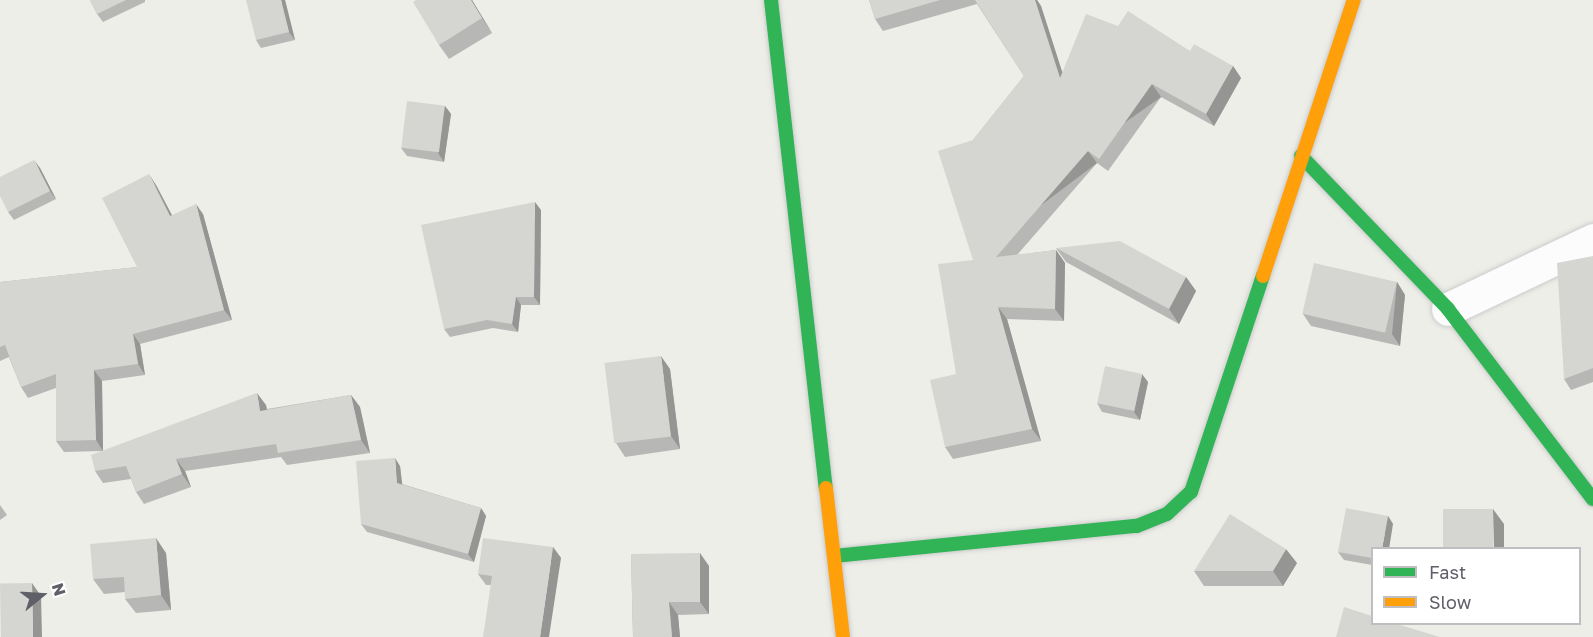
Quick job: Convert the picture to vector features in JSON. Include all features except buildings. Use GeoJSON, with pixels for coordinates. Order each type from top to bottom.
{"type":"FeatureCollection","features":[{"type":"Feature","properties":{"kind":"street"},"geometry":{"type":"LineString","coordinates":[[771,0],[843,637]]}},
{"type":"Feature","properties":{"kind":"street"},"geometry":{"type":"LineString","coordinates":[[834,556],[1137,526],[1167,514],[1191,492],[1354,0]]}},
{"type":"Feature","properties":{"kind":"street"},"geometry":{"type":"LineString","coordinates":[[1301,156],[1448,309],[1593,499]]}},
{"type":"Feature","properties":{"kind":"street"},"geometry":{"type":"LineString","coordinates":[[1448,309],[1593,240]]}},
{"type":"Feature","properties":{"kind":"traffic: fast"},"geometry":{"type":"LineString","coordinates":[[771,0],[826,488]]}},
{"type":"Feature","properties":{"kind":"traffic: fast"},"geometry":{"type":"LineString","coordinates":[[1301,156],[1448,309],[1593,499]]}},
{"type":"Feature","properties":{"kind":"traffic: fast"},"geometry":{"type":"LineString","coordinates":[[834,556],[1137,526],[1167,514],[1191,492],[1263,276]]}},
{"type":"Feature","properties":{"kind":"traffic: slow"},"geometry":{"type":"LineString","coordinates":[[1263,276],[1354,0]]}},
{"type":"Feature","properties":{"kind":"traffic: slow"},"geometry":{"type":"LineString","coordinates":[[826,488],[843,637]]}}]}
